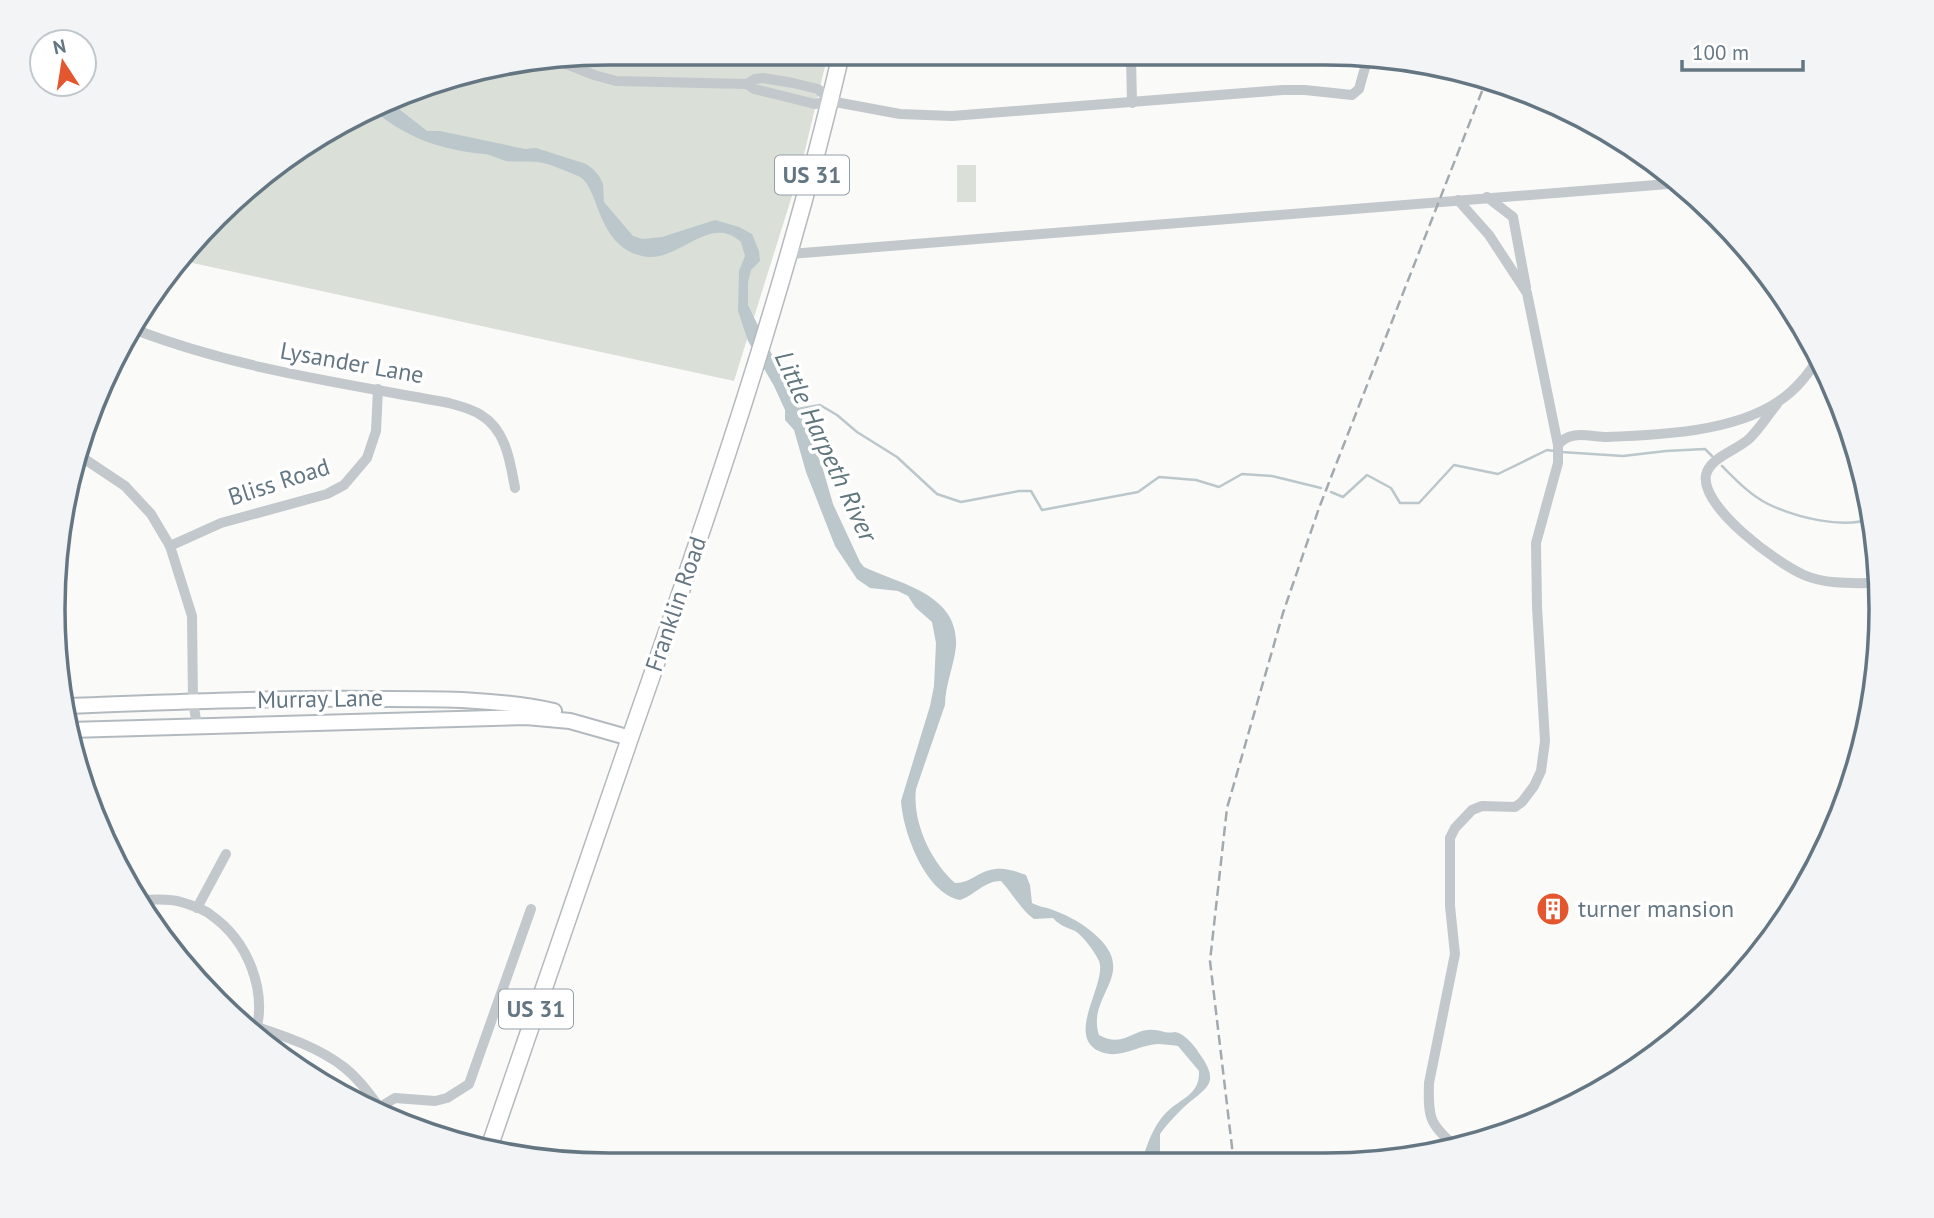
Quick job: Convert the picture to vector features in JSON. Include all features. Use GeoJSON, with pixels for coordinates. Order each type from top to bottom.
{"type":"FeatureCollection","features":[{"type":"Feature","properties":{"kind":"main road","name":"Franklin Road"},"geometry":{"type":"LineString","coordinates":[[492,1140],[748,390],[790,254],[838,65]]}},
{"type":"Feature","properties":{"kind":"main road","name":"Murray Lane"},"geometry":{"type":"LineString","coordinates":[[73,706],[312,698],[494,701],[556,712],[570,721]]}},
{"type":"Feature","properties":{"kind":"main road","name":"Murray Lane"},"geometry":{"type":"LineString","coordinates":[[78,730],[526,717],[570,721],[629,738]]}},
{"type":"Feature","properties":{"kind":"street"},"geometry":{"type":"LineString","coordinates":[[1131,65],[1132,103]]}},
{"type":"Feature","properties":{"kind":"street"},"geometry":{"type":"LineString","coordinates":[[572,66],[616,80],[747,84],[763,78],[818,89],[830,101]]}},
{"type":"Feature","properties":{"kind":"street"},"geometry":{"type":"LineString","coordinates":[[747,84],[754,89],[815,104],[830,101],[900,114],[952,116],[1290,90],[1354,94],[1359,89],[1365,66]]}},
{"type":"Feature","properties":{"kind":"street"},"geometry":{"type":"LineString","coordinates":[[790,254],[1665,184]]}},
{"type":"Feature","properties":{"kind":"street"},"geometry":{"type":"LineString","coordinates":[[1447,1139],[1436,1130],[1431,1118],[1429,1083],[1455,954],[1450,906],[1450,838],[1455,828],[1472,810],[1482,806],[1516,807],[1534,786],[1541,771],[1545,741],[1536,543],[1558,463],[1558,445],[1513,217],[1487,197]]}},
{"type":"Feature","properties":{"kind":"street"},"geometry":{"type":"LineString","coordinates":[[1458,200],[1489,235],[1527,293]]}},
{"type":"Feature","properties":{"kind":"street","name":"Lysander Lane"},"geometry":{"type":"LineString","coordinates":[[141,332],[182,347],[250,366],[449,402],[480,414],[498,430],[510,461],[515,488]]}},
{"type":"Feature","properties":{"kind":"street"},"geometry":{"type":"LineString","coordinates":[[1812,367],[1803,380],[1779,401],[1749,439],[1710,465],[1706,485],[1710,497],[1750,538],[1804,575],[1832,582],[1868,583]]}},
{"type":"Feature","properties":{"kind":"street","name":"Bliss Road"},"geometry":{"type":"LineString","coordinates":[[170,546],[221,523],[327,494],[344,485],[367,458],[376,431],[378,390]]}},
{"type":"Feature","properties":{"kind":"street"},"geometry":{"type":"LineString","coordinates":[[1558,445],[1563,438],[1571,436],[1663,434],[1718,425],[1756,413],[1779,401]]}},
{"type":"Feature","properties":{"kind":"street"},"geometry":{"type":"LineString","coordinates":[[86,460],[125,486],[151,514],[170,546],[192,616],[192,702],[197,725]]}},
{"type":"Feature","properties":{"kind":"street"},"geometry":{"type":"LineString","coordinates":[[197,908],[226,854]]}},
{"type":"Feature","properties":{"kind":"street"},"geometry":{"type":"LineString","coordinates":[[150,900],[178,901],[197,908],[210,914],[238,940],[250,963],[261,1000],[257,1024]]}},
{"type":"Feature","properties":{"kind":"street"},"geometry":{"type":"LineString","coordinates":[[384,1104],[395,1098],[435,1101],[447,1098],[469,1084],[531,909]]}},
{"type":"Feature","properties":{"kind":"street"},"geometry":{"type":"LineString","coordinates":[[269,1034],[295,1039],[344,1068],[373,1099]]}},
{"type":"Feature","properties":{"kind":"shaded area"},"geometry":{"type":"Polygon","coordinates":[[[825,65],[801,167],[734,381],[190,262],[250,200],[307,156],[368,121],[401,106],[468,83],[538,69],[573,66],[825,65]]]}},
{"type":"Feature","properties":{"kind":"shaded area"},"geometry":{"type":"Polygon","coordinates":[[[397,108],[427,131],[440,131],[525,149],[536,148],[586,164],[599,176],[603,184],[604,202],[633,236],[643,239],[662,237],[715,220],[752,234],[760,261],[751,270],[748,305],[795,402],[822,466],[833,504],[860,562],[864,567],[925,593],[948,614],[954,628],[956,646],[945,705],[916,789],[917,815],[925,840],[938,864],[955,883],[995,869],[1007,869],[1026,875],[1032,903],[1075,920],[1104,944],[1112,957],[1113,970],[1097,1020],[1099,1035],[1115,1040],[1146,1030],[1175,1032],[1194,1046],[1206,1064],[1210,1080],[1208,1086],[1167,1124],[1160,1134],[1160,1153],[1145,1151],[1155,1128],[1169,1110],[1192,1092],[1199,1071],[1178,1046],[1157,1044],[1110,1054],[1092,1046],[1086,1036],[1086,1024],[1100,971],[1097,957],[1082,937],[1053,918],[1034,919],[1001,881],[990,883],[960,900],[947,895],[926,874],[918,860],[906,829],[901,801],[934,686],[936,643],[932,622],[915,607],[908,596],[898,591],[870,588],[857,579],[835,546],[806,472],[794,430],[785,420],[785,410],[748,341],[738,311],[739,271],[745,256],[741,242],[729,234],[717,233],[655,257],[642,256],[627,250],[615,240],[591,191],[578,176],[543,163],[506,161],[440,146],[412,136],[380,115],[397,108]]]}},
{"type":"Feature","properties":{"kind":"shaded area"},"geometry":{"type":"Polygon","coordinates":[[[957,165],[976,165],[976,202],[957,202],[957,165]]]}},
{"type":"Feature","properties":{"kind":"waterway","name":"Little Harpeth River"},"geometry":{"type":"LineString","coordinates":[[798,409],[820,405],[897,457],[937,494],[961,502],[1031,491],[1042,510],[1138,492],[1159,477],[1196,480],[1219,487],[1242,474],[1272,476],[1321,488]]}},
{"type":"Feature","properties":{"kind":"waterway"},"geometry":{"type":"LineString","coordinates":[[1561,452],[1623,456],[1705,449],[1712,456]]}},
{"type":"Feature","properties":{"kind":"waterway"},"geometry":{"type":"LineString","coordinates":[[1331,492],[1343,497],[1367,475],[1391,488],[1400,503],[1419,503],[1454,465],[1498,474],[1547,450],[1554,451]]}},
{"type":"Feature","properties":{"kind":"waterway"},"geometry":{"type":"LineString","coordinates":[[1722,466],[1744,487],[1768,504],[1820,520],[1848,523],[1862,521]]}},
{"type":"Feature","properties":{"kind":"railway"},"geometry":{"type":"LineString","coordinates":[[1233,1153],[1210,961],[1227,808],[1283,613],[1319,508],[1483,89]]}},
{"type":"Feature","properties":{"kind":"place","name":"turner mansion"},"geometry":{"type":"Point","coordinates":[1553,909]}}]}
